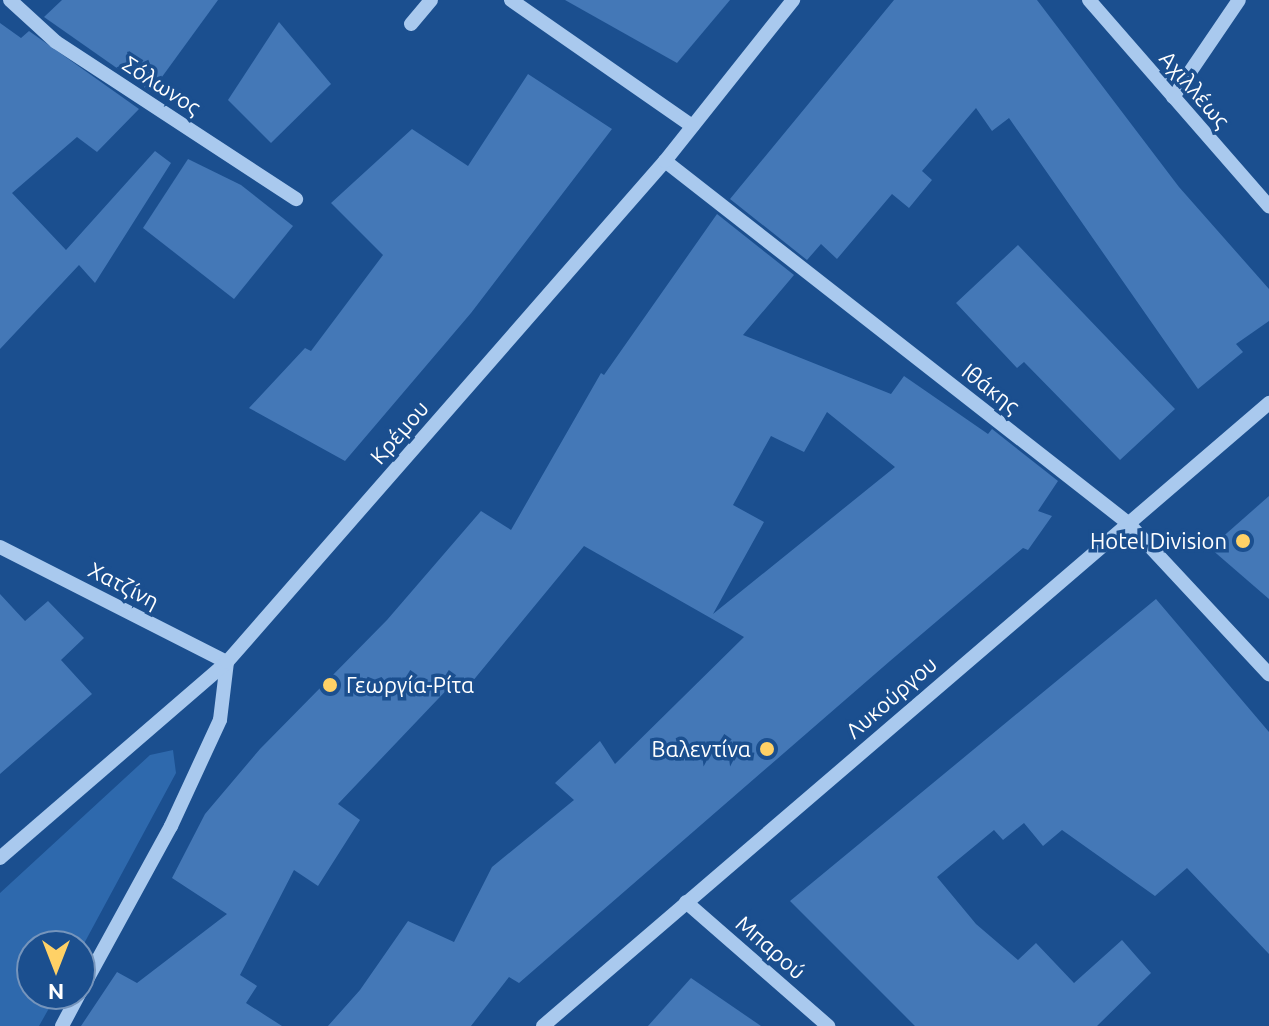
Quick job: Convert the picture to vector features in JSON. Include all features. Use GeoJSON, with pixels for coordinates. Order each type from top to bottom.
{"type":"FeatureCollection","features":[{"type":"Feature","properties":{"kind":"street","name":"Σόλωνος"},"geometry":{"type":"LineString","coordinates":[[10,0],[56,42],[296,199]]}},
{"type":"Feature","properties":{"kind":"street"},"geometry":{"type":"LineString","coordinates":[[411,24],[431,0]]}},
{"type":"Feature","properties":{"kind":"street"},"geometry":{"type":"LineString","coordinates":[[511,0],[692,126]]}},
{"type":"Feature","properties":{"kind":"street","name":"Κρέμου"},"geometry":{"type":"LineString","coordinates":[[0,858],[227,662],[665,161],[793,0]]}},
{"type":"Feature","properties":{"kind":"street","name":"Αχιλλέως"},"geometry":{"type":"LineString","coordinates":[[1089,0],[1269,206]]}},
{"type":"Feature","properties":{"kind":"street"},"geometry":{"type":"LineString","coordinates":[[1173,97],[1239,0]]}},
{"type":"Feature","properties":{"kind":"street","name":"Ιθάκης"},"geometry":{"type":"LineString","coordinates":[[665,161],[1128,523],[1269,674]]}},
{"type":"Feature","properties":{"kind":"street","name":"Λυκούργου"},"geometry":{"type":"LineString","coordinates":[[543,1026],[1269,403]]}},
{"type":"Feature","properties":{"kind":"street","name":"Χατζίνη"},"geometry":{"type":"LineString","coordinates":[[0,547],[227,662]]}},
{"type":"Feature","properties":{"kind":"street"},"geometry":{"type":"LineString","coordinates":[[96,964],[171,826],[220,720],[227,662]]}},
{"type":"Feature","properties":{"kind":"street","name":"Μπαρού"},"geometry":{"type":"LineString","coordinates":[[686,902],[828,1026]]}},
{"type":"Feature","properties":{"kind":"shaded area"},"geometry":{"type":"Polygon","coordinates":[[[173,750],[176,773],[91,930],[16,930],[16,1010],[48,1010],[39,1026],[0,1026],[0,893],[150,755],[173,750]]]}},
{"type":"Feature","properties":{"kind":"building"},"geometry":{"type":"Polygon","coordinates":[[[62,0],[218,0],[151,92],[44,17],[62,0]]]}},
{"type":"Feature","properties":{"kind":"building"},"geometry":{"type":"Polygon","coordinates":[[[565,0],[730,0],[677,63],[565,0]]]}},
{"type":"Feature","properties":{"kind":"building"},"geometry":{"type":"Polygon","coordinates":[[[894,0],[1037,0],[1179,187],[1269,289],[1269,321],[1236,344],[1243,352],[1198,389],[1009,118],[992,131],[976,108],[922,171],[932,180],[909,208],[892,194],[837,259],[821,244],[807,260],[730,199],[894,0]]]}},
{"type":"Feature","properties":{"kind":"building"},"geometry":{"type":"Polygon","coordinates":[[[279,22],[331,84],[271,143],[228,100],[279,22]]]}},
{"type":"Feature","properties":{"kind":"building"},"geometry":{"type":"Polygon","coordinates":[[[0,23],[21,38],[29,31],[139,109],[97,152],[77,137],[12,193],[66,250],[155,151],[171,163],[95,283],[79,265],[0,349],[0,23]]]}},
{"type":"Feature","properties":{"kind":"building"},"geometry":{"type":"Polygon","coordinates":[[[528,74],[612,129],[471,313],[345,461],[249,408],[305,348],[311,351],[383,255],[331,203],[412,129],[468,166],[528,74]]]}},
{"type":"Feature","properties":{"kind":"building"},"geometry":{"type":"Polygon","coordinates":[[[188,159],[241,185],[293,226],[234,299],[143,228],[188,159]]]}},
{"type":"Feature","properties":{"kind":"building"},"geometry":{"type":"Polygon","coordinates":[[[717,214],[794,275],[743,335],[891,394],[904,376],[988,434],[992,429],[1058,481],[1038,511],[1052,516],[1028,550],[1023,548],[890,661],[519,983],[509,977],[471,1026],[328,1026],[360,990],[408,921],[454,942],[492,867],[574,800],[555,783],[600,741],[615,764],[744,637],[584,546],[467,688],[457,679],[338,804],[360,820],[318,886],[294,870],[240,975],[257,986],[246,1003],[282,1026],[81,1026],[92,1010],[96,1010],[96,1004],[117,972],[137,983],[227,914],[172,878],[205,814],[260,749],[387,620],[481,511],[511,530],[601,373],[604,375],[717,214]],[[827,412],[804,452],[771,436],[733,505],[764,522],[713,614],[895,467],[827,412]]]}},
{"type":"Feature","properties":{"kind":"building"},"geometry":{"type":"Polygon","coordinates":[[[1018,245],[1175,409],[1120,460],[1024,362],[1017,368],[956,303],[1018,245]]]}},
{"type":"Feature","properties":{"kind":"building"},"geometry":{"type":"Polygon","coordinates":[[[1269,496],[1269,599],[1210,548],[1269,496]]]}},
{"type":"Feature","properties":{"kind":"building"},"geometry":{"type":"Polygon","coordinates":[[[0,594],[25,621],[48,601],[84,638],[61,660],[92,694],[0,774],[0,594]]]}},
{"type":"Feature","properties":{"kind":"building"},"geometry":{"type":"Polygon","coordinates":[[[1156,599],[1269,732],[1269,954],[1187,868],[1155,896],[1062,830],[1043,846],[1024,823],[1003,840],[994,830],[937,877],[976,924],[1018,960],[1036,943],[1074,983],[1122,940],[1151,973],[1097,1026],[915,1026],[790,901],[1156,599]]]}},
{"type":"Feature","properties":{"kind":"building"},"geometry":{"type":"Polygon","coordinates":[[[691,978],[761,1026],[648,1026],[691,978]]]}},
{"type":"Feature","properties":{"kind":"place","name":"Hotel Division"},"geometry":{"type":"Point","coordinates":[1243,541]}},
{"type":"Feature","properties":{"kind":"place","name":"Γεωργία-Ρίτα"},"geometry":{"type":"Point","coordinates":[330,685]}},
{"type":"Feature","properties":{"kind":"place","name":"Βαλεντίνα"},"geometry":{"type":"Point","coordinates":[767,749]}}]}
